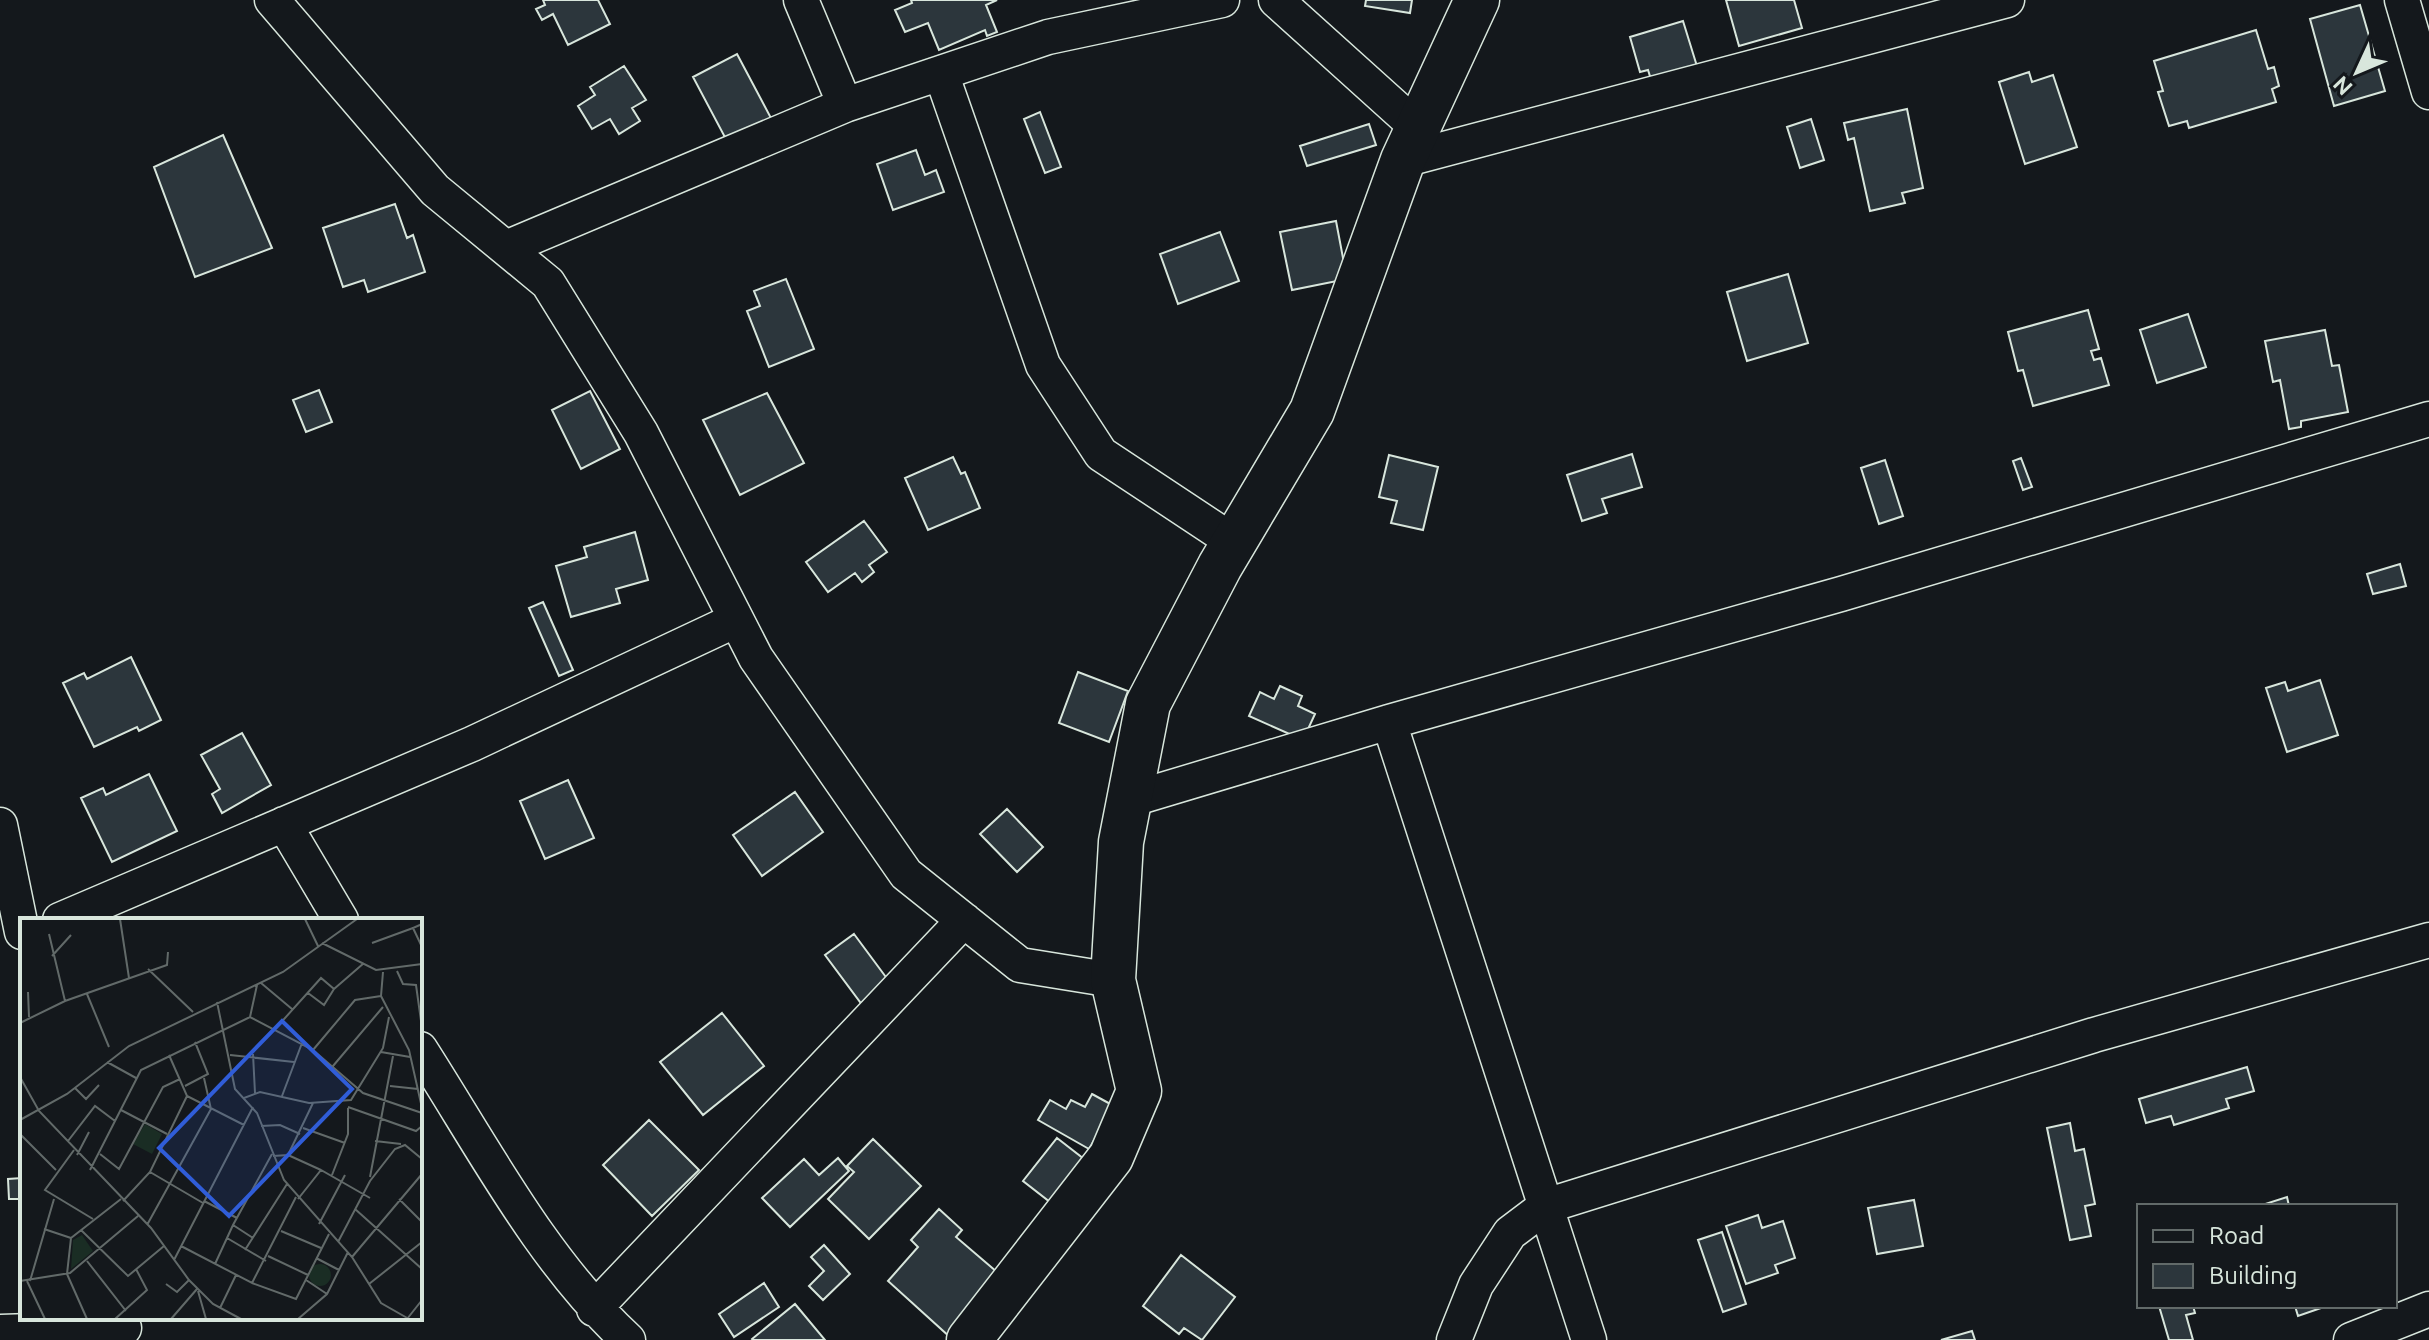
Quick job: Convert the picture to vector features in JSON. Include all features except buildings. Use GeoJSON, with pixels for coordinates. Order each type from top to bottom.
{"type":"FeatureCollection","features":[{"type":"Feature","properties":{"kind":"street"},"geometry":{"type":"LineString","coordinates":[[272,0],[435,190],[548,283],[641,433],[756,658],[906,874],[1020,965],[1113,980]]}},
{"type":"Feature","properties":{"kind":"street"},"geometry":{"type":"LineString","coordinates":[[801,0],[845,105]]}},
{"type":"Feature","properties":{"kind":"street"},"geometry":{"type":"LineString","coordinates":[[506,248],[845,105],[1048,37],[1222,0]]}},
{"type":"Feature","properties":{"kind":"street"},"geometry":{"type":"LineString","coordinates":[[1276,0],[1411,144]]}},
{"type":"Feature","properties":{"kind":"street"},"geometry":{"type":"LineString","coordinates":[[969,1340],[1111,1157],[1139,1091],[1113,980],[1121,842],[1148,704],[1234,542],[1312,411],[1411,144],[1477,0]]}},
{"type":"Feature","properties":{"kind":"street"},"geometry":{"type":"LineString","coordinates":[[1411,144],[2007,0]]}},
{"type":"Feature","properties":{"kind":"street"},"geometry":{"type":"LineString","coordinates":[[2402,0],[2429,92]]}},
{"type":"Feature","properties":{"kind":"street"},"geometry":{"type":"LineString","coordinates":[[941,73],[1043,365],[1101,454],[1234,542]]}},
{"type":"Feature","properties":{"kind":"street"},"geometry":{"type":"LineString","coordinates":[[1129,800],[1389,722],[1841,594],[2429,419]]}},
{"type":"Feature","properties":{"kind":"street"},"geometry":{"type":"LineString","coordinates":[[65,918],[472,744],[736,620]]}},
{"type":"Feature","properties":{"kind":"street"},"geometry":{"type":"LineString","coordinates":[[1389,722],[1589,1340]]}},
{"type":"Feature","properties":{"kind":"street"},"geometry":{"type":"LineString","coordinates":[[284,824],[340,918]]}},
{"type":"Feature","properties":{"kind":"street"},"geometry":{"type":"LineString","coordinates":[[0,825],[20,922]]}},
{"type":"Feature","properties":{"kind":"street"},"geometry":{"type":"LineString","coordinates":[[594,1309],[964,920]]}},
{"type":"Feature","properties":{"kind":"street"},"geometry":{"type":"LineString","coordinates":[[1454,1340],[1476,1285],[1510,1233],[1546,1206],[2094,1035],[2429,940]]}},
{"type":"Feature","properties":{"kind":"street"},"geometry":{"type":"LineString","coordinates":[[422,1052],[532,1225],[594,1309],[628,1340]]}},
{"type":"Feature","properties":{"kind":"street"},"geometry":{"type":"LineString","coordinates":[[2351,1340],[2429,1309]]}},
{"type":"Feature","properties":{"kind":"street"},"geometry":{"type":"LineString","coordinates":[[0,1332],[124,1329]]}}]}
